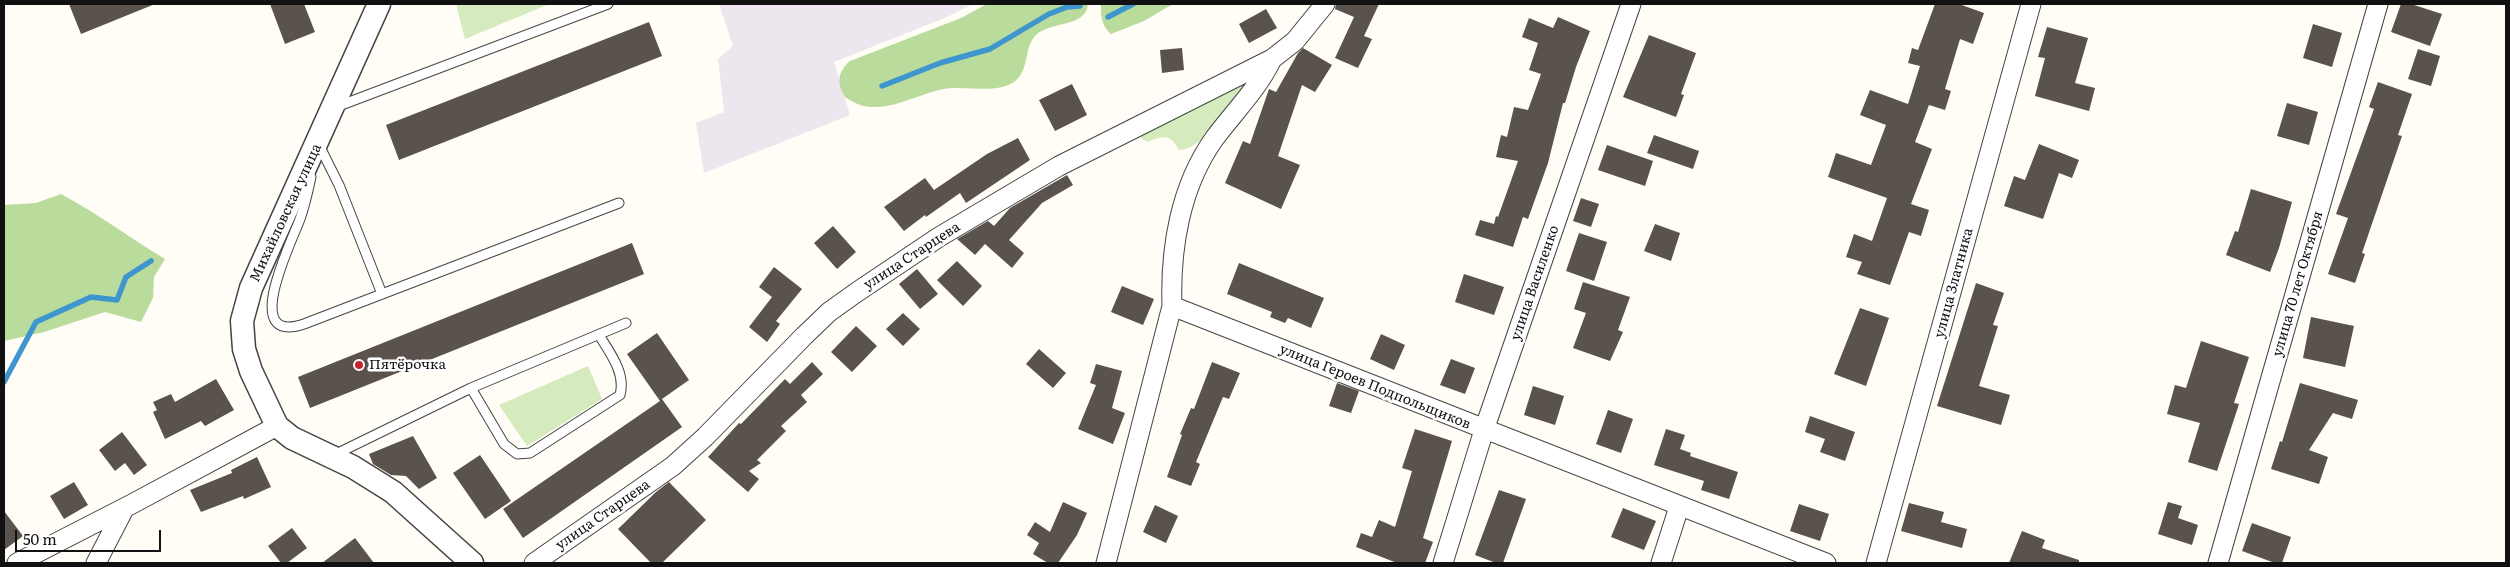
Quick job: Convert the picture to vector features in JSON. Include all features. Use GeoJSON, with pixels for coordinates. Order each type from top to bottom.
{"type":"FeatureCollection","features":[{"type":"Feature","properties":{"kind":"street","name":"Михайловская улица"},"geometry":{"type":"LineString","coordinates":[[379,4],[318,143],[251,288],[242,321],[241,334],[250,372],[277,426],[292,438],[332,456],[393,492],[472,563]]}},
{"type":"Feature","properties":{"kind":"street","name":"улица Старцева"},"geometry":{"type":"LineString","coordinates":[[534,563],[673,466],[705,437],[829,312],[857,292],[939,237],[1059,166],[1272,59],[1295,41],[1325,4]]}},
{"type":"Feature","properties":{"kind":"street","name":"улица Василенко"},"geometry":{"type":"LineString","coordinates":[[1443,563],[1484,430],[1631,4]]}},
{"type":"Feature","properties":{"kind":"street","name":"улица Златника"},"geometry":{"type":"LineString","coordinates":[[1877,563],[2031,4]]}},
{"type":"Feature","properties":{"kind":"street","name":"улица 70 лет Октября"},"geometry":{"type":"LineString","coordinates":[[2218,563],[2378,4]]}},
{"type":"Feature","properties":{"kind":"street"},"geometry":{"type":"LineString","coordinates":[[1106,563],[1172,306],[1172,270],[1175,240],[1195,173],[1214,139],[1259,84],[1272,59]]}},
{"type":"Feature","properties":{"kind":"street","name":"улица Героев Подпольщиков"},"geometry":{"type":"LineString","coordinates":[[1172,306],[1679,507],[1826,563]]}},
{"type":"Feature","properties":{"kind":"street"},"geometry":{"type":"LineString","coordinates":[[17,563],[124,509],[277,426]]}},
{"type":"Feature","properties":{"kind":"street"},"geometry":{"type":"LineString","coordinates":[[1661,563],[1679,507]]}},
{"type":"Feature","properties":{"kind":"street"},"geometry":{"type":"LineString","coordinates":[[96,563],[124,509]]}},
{"type":"Feature","properties":{"kind":"lane"},"geometry":{"type":"LineString","coordinates":[[333,108],[608,4]]}},
{"type":"Feature","properties":{"kind":"lane"},"geometry":{"type":"LineString","coordinates":[[318,143],[301,216],[274,287],[273,316],[277,324],[284,327],[294,327],[619,203]]}},
{"type":"Feature","properties":{"kind":"lane"},"geometry":{"type":"LineString","coordinates":[[318,143],[339,185],[382,294]]}},
{"type":"Feature","properties":{"kind":"lane"},"geometry":{"type":"LineString","coordinates":[[332,456],[471,388],[626,323]]}},
{"type":"Feature","properties":{"kind":"lane"},"geometry":{"type":"LineString","coordinates":[[471,388],[504,444],[517,454],[530,452],[620,395],[623,384],[619,371],[599,335]]}},
{"type":"Feature","properties":{"kind":"shaded area"},"geometry":{"type":"Polygon","coordinates":[[[719,4],[973,4],[947,17],[834,62],[850,115],[704,173],[696,123],[724,112],[718,59],[733,46],[719,4]]]}},
{"type":"Feature","properties":{"kind":"green space"},"geometry":{"type":"Polygon","coordinates":[[[456,4],[549,4],[465,39],[456,4]]]}},
{"type":"Feature","properties":{"kind":"green space"},"geometry":{"type":"Polygon","coordinates":[[[987,4],[1088,4],[1086,12],[1081,17],[1036,35],[1029,46],[1022,72],[1014,82],[1007,85],[985,89],[944,89],[883,107],[869,107],[855,103],[845,97],[839,82],[843,69],[850,61],[961,18],[987,4]]]}},
{"type":"Feature","properties":{"kind":"green space"},"geometry":{"type":"Polygon","coordinates":[[[1101,4],[1173,4],[1144,21],[1111,34],[1102,20],[1101,4]]]}},
{"type":"Feature","properties":{"kind":"green space"},"geometry":{"type":"Polygon","coordinates":[[[1241,83],[1245,85],[1245,90],[1224,116],[1197,143],[1188,148],[1179,150],[1166,137],[1147,142],[1141,138],[1141,134],[1241,83]]]}},
{"type":"Feature","properties":{"kind":"green space"},"geometry":{"type":"Polygon","coordinates":[[[61,194],[88,209],[165,259],[154,277],[153,298],[141,322],[105,312],[44,332],[4,341],[4,205],[36,203],[61,194]]]}},
{"type":"Feature","properties":{"kind":"green space"},"geometry":{"type":"Polygon","coordinates":[[[588,366],[602,399],[527,446],[499,405],[588,366]]]}},
{"type":"Feature","properties":{"kind":"building"},"geometry":{"type":"Polygon","coordinates":[[[69,4],[155,4],[81,34],[69,4]]]}},
{"type":"Feature","properties":{"kind":"building"},"geometry":{"type":"Polygon","coordinates":[[[270,4],[304,4],[315,32],[285,44],[270,4]]]}},
{"type":"Feature","properties":{"kind":"building"},"geometry":{"type":"Polygon","coordinates":[[[1336,4],[1379,4],[1364,36],[1372,39],[1358,68],[1335,58],[1354,17],[1335,9],[1336,4]]]}},
{"type":"Feature","properties":{"kind":"building"},"geometry":{"type":"Polygon","coordinates":[[[1935,4],[1959,4],[1984,13],[1973,44],[1960,39],[1945,89],[1951,91],[1945,110],[1929,105],[1915,142],[1932,149],[1911,204],[1929,210],[1921,236],[1909,232],[1890,285],[1857,274],[1862,262],[1846,257],[1854,234],[1872,241],[1887,198],[1828,177],[1836,153],[1871,165],[1886,125],[1860,115],[1870,90],[1908,104],[1920,66],[1908,63],[1912,48],[1918,50],[1935,4]]]}},
{"type":"Feature","properties":{"kind":"building"},"geometry":{"type":"Polygon","coordinates":[[[2401,4],[2411,4],[2442,14],[2430,46],[2391,32],[2401,4]]]}},
{"type":"Feature","properties":{"kind":"building"},"geometry":{"type":"Polygon","coordinates":[[[1266,9],[1277,28],[1249,43],[1239,24],[1266,9]]]}},
{"type":"Feature","properties":{"kind":"building"},"geometry":{"type":"Polygon","coordinates":[[[1558,17],[1590,31],[1565,103],[1563,103],[1548,163],[1528,219],[1523,217],[1513,247],[1475,235],[1480,220],[1494,224],[1496,216],[1498,217],[1518,161],[1496,157],[1501,135],[1507,137],[1514,107],[1528,110],[1541,74],[1529,70],[1538,43],[1522,37],[1529,18],[1553,28],[1558,17]]]}},
{"type":"Feature","properties":{"kind":"building"},"geometry":{"type":"Polygon","coordinates":[[[649,22],[662,56],[399,160],[386,125],[649,22]]]}},
{"type":"Feature","properties":{"kind":"building"},"geometry":{"type":"Polygon","coordinates":[[[2313,24],[2342,33],[2332,67],[2303,58],[2313,24]]]}},
{"type":"Feature","properties":{"kind":"building"},"geometry":{"type":"Polygon","coordinates":[[[2047,27],[2088,38],[2075,83],[2095,88],[2089,111],[2035,96],[2045,58],[2038,57],[2047,27]]]}},
{"type":"Feature","properties":{"kind":"building"},"geometry":{"type":"Polygon","coordinates":[[[1649,35],[1696,53],[1681,94],[1684,95],[1676,117],[1623,97],[1649,35]]]}},
{"type":"Feature","properties":{"kind":"building"},"geometry":{"type":"Polygon","coordinates":[[[1182,48],[1184,70],[1162,73],[1160,50],[1182,48]]]}},
{"type":"Feature","properties":{"kind":"building"},"geometry":{"type":"Polygon","coordinates":[[[1303,48],[1332,65],[1315,92],[1302,85],[1278,156],[1300,165],[1281,209],[1225,183],[1243,141],[1250,144],[1269,89],[1276,92],[1298,53],[1303,48]]]}},
{"type":"Feature","properties":{"kind":"building"},"geometry":{"type":"Polygon","coordinates":[[[2418,49],[2440,56],[2431,86],[2408,79],[2418,49]]]}},
{"type":"Feature","properties":{"kind":"building"},"geometry":{"type":"Polygon","coordinates":[[[2378,82],[2412,94],[2398,135],[2402,136],[2362,253],[2365,254],[2355,283],[2328,274],[2348,218],[2336,214],[2374,109],[2369,107],[2378,82]]]}},
{"type":"Feature","properties":{"kind":"building"},"geometry":{"type":"Polygon","coordinates":[[[1072,84],[1087,115],[1055,131],[1039,100],[1072,84]]]}},
{"type":"Feature","properties":{"kind":"building"},"geometry":{"type":"Polygon","coordinates":[[[2287,103],[2318,112],[2309,145],[2277,136],[2287,103]]]}},
{"type":"Feature","properties":{"kind":"building"},"geometry":{"type":"Polygon","coordinates":[[[1654,135],[1699,151],[1693,169],[1647,153],[1654,135]]]}},
{"type":"Feature","properties":{"kind":"building"},"geometry":{"type":"Polygon","coordinates":[[[1018,138],[1030,160],[966,203],[960,193],[904,231],[884,207],[925,178],[934,190],[987,154],[1018,138]]]}},
{"type":"Feature","properties":{"kind":"building"},"geometry":{"type":"Polygon","coordinates":[[[2039,144],[2079,160],[2072,178],[2059,173],[2043,219],[2004,206],[2014,176],[2025,180],[2039,144]]]}},
{"type":"Feature","properties":{"kind":"building"},"geometry":{"type":"Polygon","coordinates":[[[1607,145],[1653,161],[1645,186],[1598,170],[1607,145]]]}},
{"type":"Feature","properties":{"kind":"building"},"geometry":{"type":"Polygon","coordinates":[[[1067,175],[1073,185],[1042,203],[1009,240],[1024,253],[1012,268],[985,244],[975,255],[957,239],[988,221],[994,226],[1010,208],[1067,175]]]}},
{"type":"Feature","properties":{"kind":"building"},"geometry":{"type":"Polygon","coordinates":[[[2251,189],[2292,202],[2270,272],[2226,255],[2235,231],[2238,232],[2251,189]]]}},
{"type":"Feature","properties":{"kind":"building"},"geometry":{"type":"Polygon","coordinates":[[[1581,198],[1599,204],[1591,227],[1573,221],[1581,198]]]}},
{"type":"Feature","properties":{"kind":"building"},"geometry":{"type":"Polygon","coordinates":[[[1655,224],[1680,233],[1671,261],[1644,251],[1655,224]]]}},
{"type":"Feature","properties":{"kind":"building"},"geometry":{"type":"Polygon","coordinates":[[[833,226],[856,252],[837,269],[814,243],[833,226]]]}},
{"type":"Feature","properties":{"kind":"building"},"geometry":{"type":"Polygon","coordinates":[[[1579,233],[1607,242],[1594,281],[1566,271],[1579,233]]]}},
{"type":"Feature","properties":{"kind":"building"},"geometry":{"type":"Polygon","coordinates":[[[632,243],[644,274],[310,408],[298,377],[632,243]]]}},
{"type":"Feature","properties":{"kind":"building"},"geometry":{"type":"Polygon","coordinates":[[[957,261],[982,286],[963,306],[937,280],[957,261]]]}},
{"type":"Feature","properties":{"kind":"building"},"geometry":{"type":"Polygon","coordinates":[[[1239,263],[1324,298],[1311,328],[1288,318],[1285,323],[1270,317],[1272,312],[1227,294],[1239,263]]]}},
{"type":"Feature","properties":{"kind":"building"},"geometry":{"type":"Polygon","coordinates":[[[774,267],[802,289],[776,321],[780,324],[767,342],[749,327],[772,297],[759,287],[774,267]]]}},
{"type":"Feature","properties":{"kind":"building"},"geometry":{"type":"Polygon","coordinates":[[[917,269],[938,294],[920,309],[899,284],[917,269]]]}},
{"type":"Feature","properties":{"kind":"building"},"geometry":{"type":"Polygon","coordinates":[[[1464,274],[1504,287],[1494,315],[1455,302],[1464,274]]]}},
{"type":"Feature","properties":{"kind":"building"},"geometry":{"type":"Polygon","coordinates":[[[1583,282],[1630,297],[1618,330],[1623,332],[1610,361],[1573,348],[1586,313],[1574,309],[1583,282]]]}},
{"type":"Feature","properties":{"kind":"building"},"geometry":{"type":"Polygon","coordinates":[[[1976,283],[2004,293],[1993,325],[1998,326],[1979,386],[2010,395],[2001,425],[1937,406],[1976,283]]]}},
{"type":"Feature","properties":{"kind":"building"},"geometry":{"type":"Polygon","coordinates":[[[1122,286],[1154,299],[1143,325],[1111,312],[1122,286]]]}},
{"type":"Feature","properties":{"kind":"building"},"geometry":{"type":"Polygon","coordinates":[[[1860,308],[1889,318],[1866,386],[1834,374],[1860,308]]]}},
{"type":"Feature","properties":{"kind":"building"},"geometry":{"type":"Polygon","coordinates":[[[903,313],[920,329],[903,346],[886,329],[903,313]]]}},
{"type":"Feature","properties":{"kind":"building"},"geometry":{"type":"Polygon","coordinates":[[[2311,317],[2354,326],[2345,367],[2303,358],[2311,317]]]}},
{"type":"Feature","properties":{"kind":"building"},"geometry":{"type":"Polygon","coordinates":[[[856,326],[877,346],[852,372],[831,352],[856,326]]]}},
{"type":"Feature","properties":{"kind":"building"},"geometry":{"type":"Polygon","coordinates":[[[657,333],[689,380],[662,399],[682,427],[523,538],[503,509],[660,401],[627,354],[657,333]]]}},
{"type":"Feature","properties":{"kind":"building"},"geometry":{"type":"Polygon","coordinates":[[[1381,334],[1405,345],[1394,370],[1370,359],[1381,334]]]}},
{"type":"Feature","properties":{"kind":"building"},"geometry":{"type":"Polygon","coordinates":[[[2201,341],[2249,357],[2234,403],[2239,404],[2217,471],[2188,462],[2200,423],[2167,414],[2175,385],[2186,388],[2201,341]]]}},
{"type":"Feature","properties":{"kind":"building"},"geometry":{"type":"Polygon","coordinates":[[[1039,349],[1066,373],[1053,388],[1026,364],[1039,349]]]}},
{"type":"Feature","properties":{"kind":"building"},"geometry":{"type":"Polygon","coordinates":[[[1451,359],[1475,368],[1465,394],[1440,385],[1451,359]]]}},
{"type":"Feature","properties":{"kind":"building"},"geometry":{"type":"Polygon","coordinates":[[[812,362],[823,374],[801,395],[807,402],[781,426],[786,431],[757,460],[761,463],[749,471],[759,479],[748,492],[708,457],[739,423],[741,424],[785,379],[790,384],[812,362]]]}},
{"type":"Feature","properties":{"kind":"building"},"geometry":{"type":"Polygon","coordinates":[[[1212,362],[1240,373],[1229,399],[1223,397],[1196,462],[1200,464],[1191,486],[1167,477],[1182,435],[1180,434],[1191,408],[1194,409],[1212,362]]]}},
{"type":"Feature","properties":{"kind":"building"},"geometry":{"type":"Polygon","coordinates":[[[1096,364],[1122,371],[1112,408],[1125,413],[1113,444],[1078,429],[1096,385],[1090,383],[1096,364]]]}},
{"type":"Feature","properties":{"kind":"building"},"geometry":{"type":"Polygon","coordinates":[[[216,379],[234,410],[205,426],[201,421],[165,439],[153,412],[157,410],[153,402],[171,394],[175,402],[216,379]]]}},
{"type":"Feature","properties":{"kind":"building"},"geometry":{"type":"Polygon","coordinates":[[[1337,383],[1359,391],[1351,413],[1329,406],[1337,383]]]}},
{"type":"Feature","properties":{"kind":"building"},"geometry":{"type":"Polygon","coordinates":[[[2300,383],[2358,400],[2352,419],[2333,413],[2309,450],[2328,457],[2319,484],[2271,469],[2280,441],[2282,442],[2300,383]]]}},
{"type":"Feature","properties":{"kind":"building"},"geometry":{"type":"Polygon","coordinates":[[[1533,386],[1564,396],[1555,425],[1524,415],[1533,386]]]}},
{"type":"Feature","properties":{"kind":"building"},"geometry":{"type":"Polygon","coordinates":[[[1608,410],[1633,419],[1621,453],[1596,444],[1608,410]]]}},
{"type":"Feature","properties":{"kind":"building"},"geometry":{"type":"Polygon","coordinates":[[[1810,416],[1855,432],[1845,461],[1820,452],[1825,439],[1805,432],[1810,416]]]}},
{"type":"Feature","properties":{"kind":"building"},"geometry":{"type":"Polygon","coordinates":[[[1415,429],[1452,441],[1423,538],[1433,542],[1425,563],[1397,563],[1356,547],[1361,533],[1372,537],[1379,520],[1395,527],[1412,471],[1402,468],[1415,429]]]}},
{"type":"Feature","properties":{"kind":"building"},"geometry":{"type":"Polygon","coordinates":[[[1666,429],[1685,435],[1680,449],[1691,453],[1690,456],[1738,472],[1729,499],[1701,490],[1704,481],[1654,465],[1666,429]]]}},
{"type":"Feature","properties":{"kind":"building"},"geometry":{"type":"Polygon","coordinates":[[[122,432],[147,465],[134,475],[125,463],[115,471],[99,450],[122,432]]]}},
{"type":"Feature","properties":{"kind":"building"},"geometry":{"type":"Polygon","coordinates":[[[413,436],[437,478],[419,489],[406,476],[391,475],[373,464],[369,454],[413,436]]]}},
{"type":"Feature","properties":{"kind":"building"},"geometry":{"type":"Polygon","coordinates":[[[480,455],[511,501],[485,519],[453,473],[480,455]]]}},
{"type":"Feature","properties":{"kind":"building"},"geometry":{"type":"Polygon","coordinates":[[[257,457],[271,487],[244,499],[243,496],[201,512],[190,490],[232,473],[231,470],[257,457]]]}},
{"type":"Feature","properties":{"kind":"building"},"geometry":{"type":"Polygon","coordinates":[[[74,482],[88,505],[64,519],[50,496],[74,482]]]}},
{"type":"Feature","properties":{"kind":"building"},"geometry":{"type":"Polygon","coordinates":[[[669,482],[706,520],[662,563],[651,563],[618,529],[669,482]]]}},
{"type":"Feature","properties":{"kind":"building"},"geometry":{"type":"Polygon","coordinates":[[[1499,490],[1526,499],[1503,563],[1496,563],[1475,555],[1499,490]]]}},
{"type":"Feature","properties":{"kind":"building"},"geometry":{"type":"Polygon","coordinates":[[[1063,502],[1087,513],[1077,535],[1058,563],[1048,563],[1033,554],[1039,543],[1027,535],[1035,522],[1050,532],[1063,502]]]}},
{"type":"Feature","properties":{"kind":"building"},"geometry":{"type":"Polygon","coordinates":[[[2168,502],[2182,506],[2178,518],[2198,525],[2192,545],[2158,534],[2168,502]]]}},
{"type":"Feature","properties":{"kind":"building"},"geometry":{"type":"Polygon","coordinates":[[[1909,503],[1944,512],[1941,522],[1967,529],[1962,548],[1901,531],[1909,503]]]}},
{"type":"Feature","properties":{"kind":"building"},"geometry":{"type":"Polygon","coordinates":[[[1799,504],[1829,514],[1820,541],[1790,531],[1799,504]]]}},
{"type":"Feature","properties":{"kind":"building"},"geometry":{"type":"Polygon","coordinates":[[[1155,505],[1178,516],[1166,543],[1143,532],[1155,505]]]}},
{"type":"Feature","properties":{"kind":"building"},"geometry":{"type":"Polygon","coordinates":[[[1623,508],[1656,521],[1644,550],[1611,537],[1623,508]]]}},
{"type":"Feature","properties":{"kind":"building"},"geometry":{"type":"Polygon","coordinates":[[[4,511],[23,536],[4,550],[4,511]]]}},
{"type":"Feature","properties":{"kind":"building"},"geometry":{"type":"Polygon","coordinates":[[[2252,523],[2291,537],[2282,563],[2275,563],[2242,551],[2252,523]]]}},
{"type":"Feature","properties":{"kind":"building"},"geometry":{"type":"Polygon","coordinates":[[[292,528],[307,548],[287,563],[281,563],[268,546],[292,528]]]}},
{"type":"Feature","properties":{"kind":"building"},"geometry":{"type":"Polygon","coordinates":[[[2022,531],[2045,540],[2042,548],[2079,560],[2079,563],[2009,563],[2022,531]]]}},
{"type":"Feature","properties":{"kind":"building"},"geometry":{"type":"Polygon","coordinates":[[[355,538],[374,563],[322,563],[355,538]]]}},
{"type":"Feature","properties":{"kind":"waterway"},"geometry":{"type":"LineString","coordinates":[[1108,17],[1133,4]]}},
{"type":"Feature","properties":{"kind":"waterway"},"geometry":{"type":"LineString","coordinates":[[882,86],[940,63],[990,49],[1049,14],[1067,7],[1080,6]]}},
{"type":"Feature","properties":{"kind":"waterway"},"geometry":{"type":"LineString","coordinates":[[4,382],[36,322],[91,297],[117,300],[126,277],[151,261]]}},
{"type":"Feature","properties":{"kind":"place","name":"Пятёрочка"},"geometry":{"type":"Point","coordinates":[359,365]}}]}
